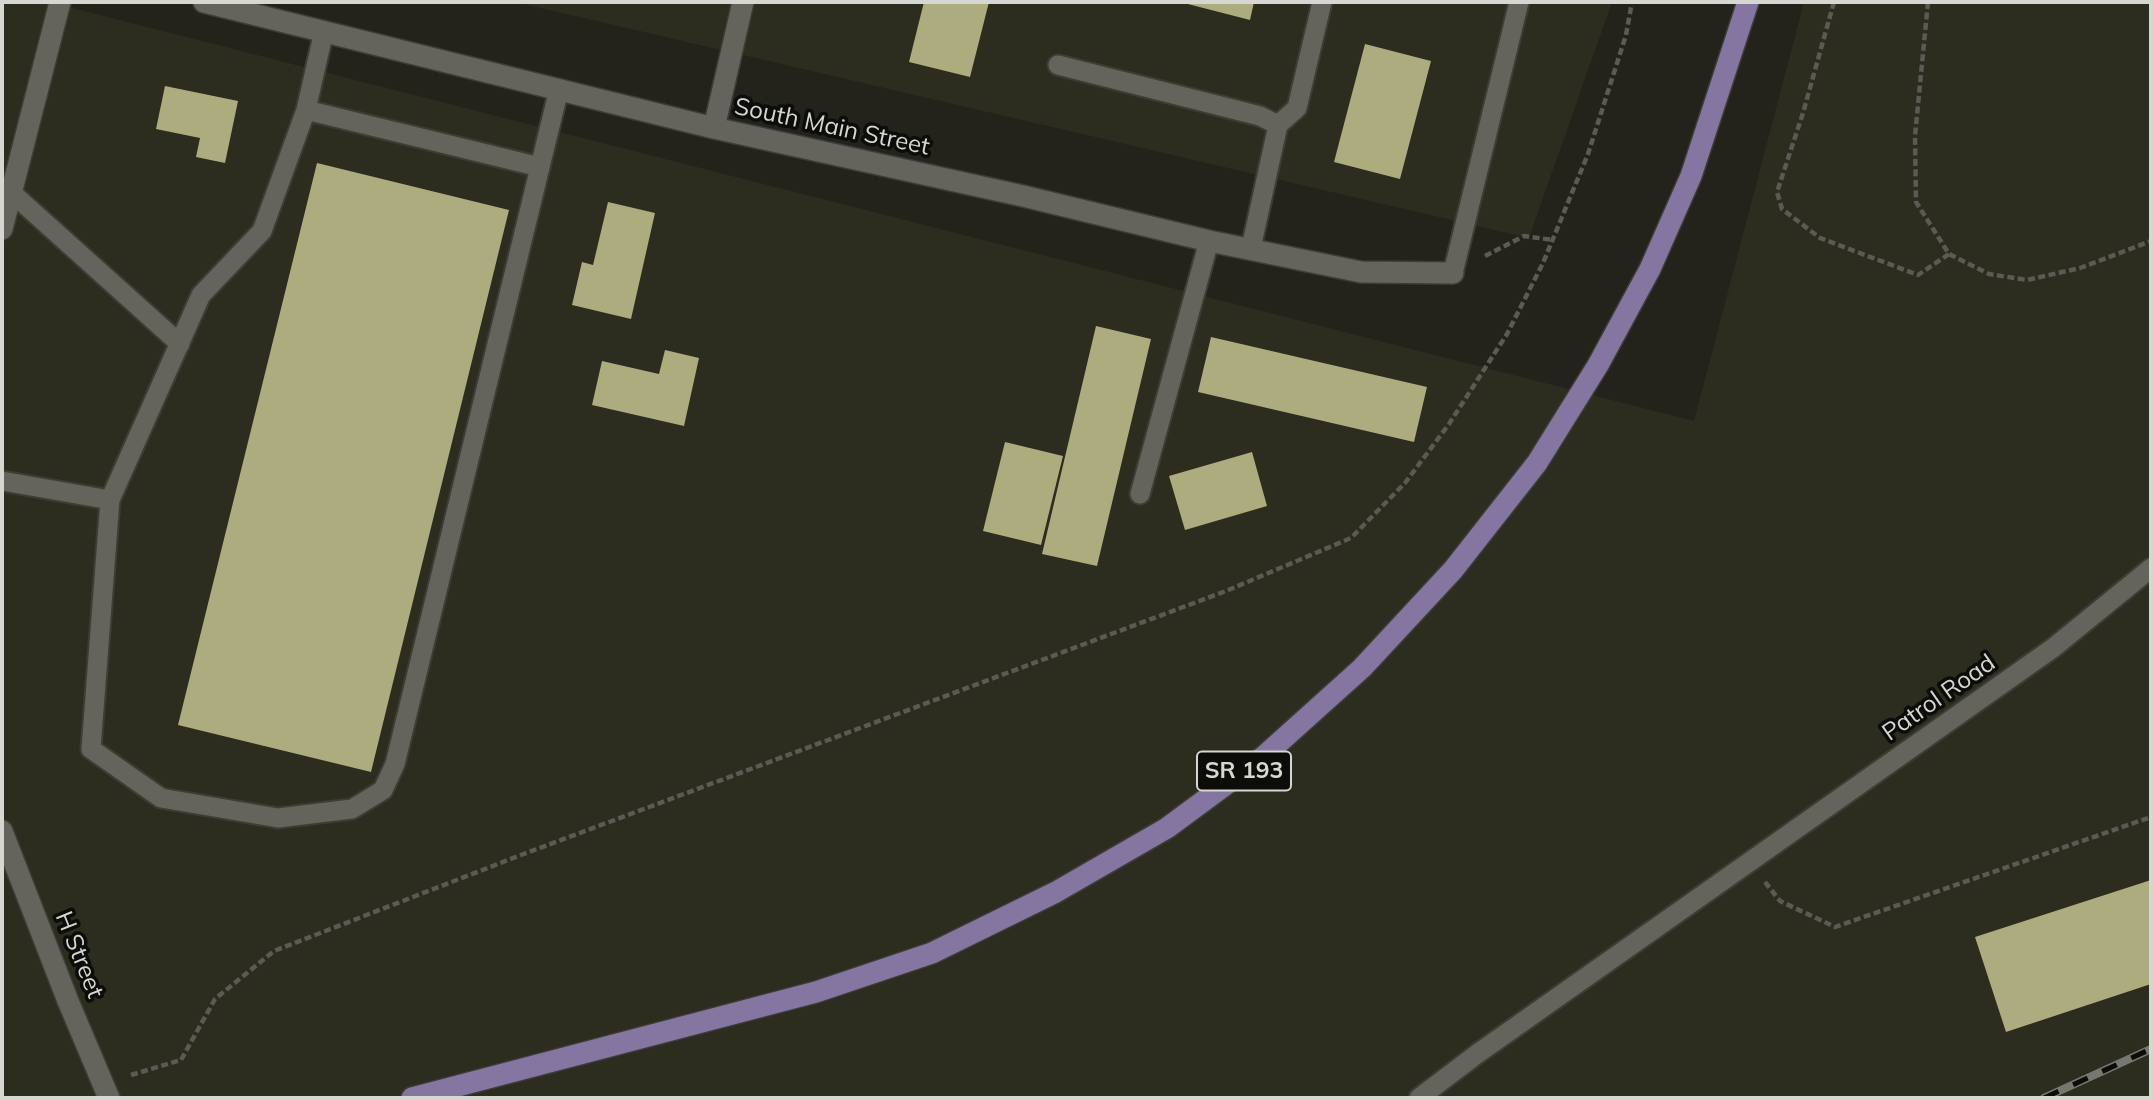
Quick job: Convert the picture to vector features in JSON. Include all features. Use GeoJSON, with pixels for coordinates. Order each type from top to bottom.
{"type":"FeatureCollection","features":[{"type":"Feature","properties":{"kind":"main road","name":"SR 193"},"geometry":{"type":"LineString","coordinates":[[412,1098],[816,992],[932,953],[1056,892],[1167,828],[1264,757],[1362,668],[1453,570],[1537,463],[1598,365],[1650,269],[1691,176],[1748,2]]}},
{"type":"Feature","properties":{"kind":"street"},"geometry":{"type":"LineString","coordinates":[[2,229],[60,2]]}},
{"type":"Feature","properties":{"kind":"street","name":"South Main Street"},"geometry":{"type":"LineString","coordinates":[[204,2],[714,128],[1023,196],[1209,241],[1361,272],[1453,273]]}},
{"type":"Feature","properties":{"kind":"street"},"geometry":{"type":"LineString","coordinates":[[714,128],[743,2]]}},
{"type":"Feature","properties":{"kind":"street","name":"H Street"},"geometry":{"type":"LineString","coordinates":[[2,831],[68,1002],[109,1098]]}},
{"type":"Feature","properties":{"kind":"lane"},"geometry":{"type":"LineString","coordinates":[[1251,248],[1278,125],[1297,108],[1322,2]]}},
{"type":"Feature","properties":{"kind":"lane"},"geometry":{"type":"LineString","coordinates":[[1453,273],[1519,2]]}},
{"type":"Feature","properties":{"kind":"lane"},"geometry":{"type":"LineString","coordinates":[[324,31],[306,110],[262,231],[201,295],[110,500],[92,749],[161,798],[278,818],[352,808],[383,790],[395,764],[559,89]]}},
{"type":"Feature","properties":{"kind":"lane"},"geometry":{"type":"LineString","coordinates":[[1058,65],[1260,116],[1278,125]]}},
{"type":"Feature","properties":{"kind":"lane"},"geometry":{"type":"LineString","coordinates":[[306,110],[540,167]]}},
{"type":"Feature","properties":{"kind":"lane"},"geometry":{"type":"LineString","coordinates":[[12,194],[180,344]]}},
{"type":"Feature","properties":{"kind":"lane"},"geometry":{"type":"LineString","coordinates":[[1140,494],[1209,241]]}},
{"type":"Feature","properties":{"kind":"lane"},"geometry":{"type":"LineString","coordinates":[[2,481],[110,500]]}},
{"type":"Feature","properties":{"kind":"lane","name":"Patrol Road"},"geometry":{"type":"LineString","coordinates":[[1419,1098],[1477,1054],[2053,648],[2151,568]]}},
{"type":"Feature","properties":{"kind":"path"},"geometry":{"type":"LineString","coordinates":[[181,1060],[215,999],[274,951],[521,855],[1226,591],[1351,538],[1405,483],[1450,424],[1507,334],[1544,263],[1588,154],[1626,35],[1632,2]]}},
{"type":"Feature","properties":{"kind":"path"},"geometry":{"type":"LineString","coordinates":[[1834,2],[1803,113],[1777,192],[1782,209],[1820,238],[1918,275],[1949,254]]}},
{"type":"Feature","properties":{"kind":"path"},"geometry":{"type":"LineString","coordinates":[[1928,2],[1914,136],[1916,202],[1949,254],[1989,274],[2027,280],[2080,268],[2151,241]]}},
{"type":"Feature","properties":{"kind":"path"},"geometry":{"type":"LineString","coordinates":[[1453,273],[1524,236],[1553,240]]}},
{"type":"Feature","properties":{"kind":"path"},"geometry":{"type":"LineString","coordinates":[[1749,862],[1780,901],[1835,927],[2151,817]]}},
{"type":"Feature","properties":{"kind":"shaded area"},"geometry":{"type":"Polygon","coordinates":[[[2,2],[49,2],[1694,421],[1804,2],[2151,2],[2151,1098],[2,1098],[2,2]]]}},
{"type":"Feature","properties":{"kind":"shaded area"},"geometry":{"type":"Polygon","coordinates":[[[515,2],[1612,2],[1529,238],[515,2]]]}},
{"type":"Feature","properties":{"kind":"building"},"geometry":{"type":"Polygon","coordinates":[[[924,2],[989,2],[970,77],[909,62],[924,2]]]}},
{"type":"Feature","properties":{"kind":"building"},"geometry":{"type":"Polygon","coordinates":[[[1180,2],[1254,2],[1250,20],[1180,2]]]}},
{"type":"Feature","properties":{"kind":"building"},"geometry":{"type":"Polygon","coordinates":[[[1365,44],[1431,61],[1400,179],[1334,162],[1365,44]]]}},
{"type":"Feature","properties":{"kind":"building"},"geometry":{"type":"Polygon","coordinates":[[[165,86],[238,101],[225,163],[196,157],[200,138],[156,129],[165,86]]]}},
{"type":"Feature","properties":{"kind":"building"},"geometry":{"type":"Polygon","coordinates":[[[317,163],[509,210],[371,772],[178,725],[317,163]]]}},
{"type":"Feature","properties":{"kind":"building"},"geometry":{"type":"Polygon","coordinates":[[[608,202],[655,213],[631,319],[572,305],[582,262],[593,265],[608,202]]]}},
{"type":"Feature","properties":{"kind":"building"},"geometry":{"type":"Polygon","coordinates":[[[1096,326],[1151,339],[1097,566],[1042,554],[1096,326]]]}},
{"type":"Feature","properties":{"kind":"building"},"geometry":{"type":"Polygon","coordinates":[[[1211,337],[1427,387],[1414,442],[1198,392],[1211,337]]]}},
{"type":"Feature","properties":{"kind":"building"},"geometry":{"type":"Polygon","coordinates":[[[665,350],[699,358],[684,426],[592,405],[602,361],[659,374],[665,350]]]}},
{"type":"Feature","properties":{"kind":"building"},"geometry":{"type":"Polygon","coordinates":[[[1005,442],[1063,456],[1041,545],[983,531],[1005,442]]]}},
{"type":"Feature","properties":{"kind":"building"},"geometry":{"type":"Polygon","coordinates":[[[1252,452],[1267,506],[1185,530],[1169,476],[1252,452]]]}},
{"type":"Feature","properties":{"kind":"building"},"geometry":{"type":"Polygon","coordinates":[[[2151,880],[2151,984],[2006,1032],[1975,937],[2151,880]]]}},
{"type":"Feature","properties":{"kind":"railway"},"geometry":{"type":"LineString","coordinates":[[2044,1098],[2151,1049]]}}]}
